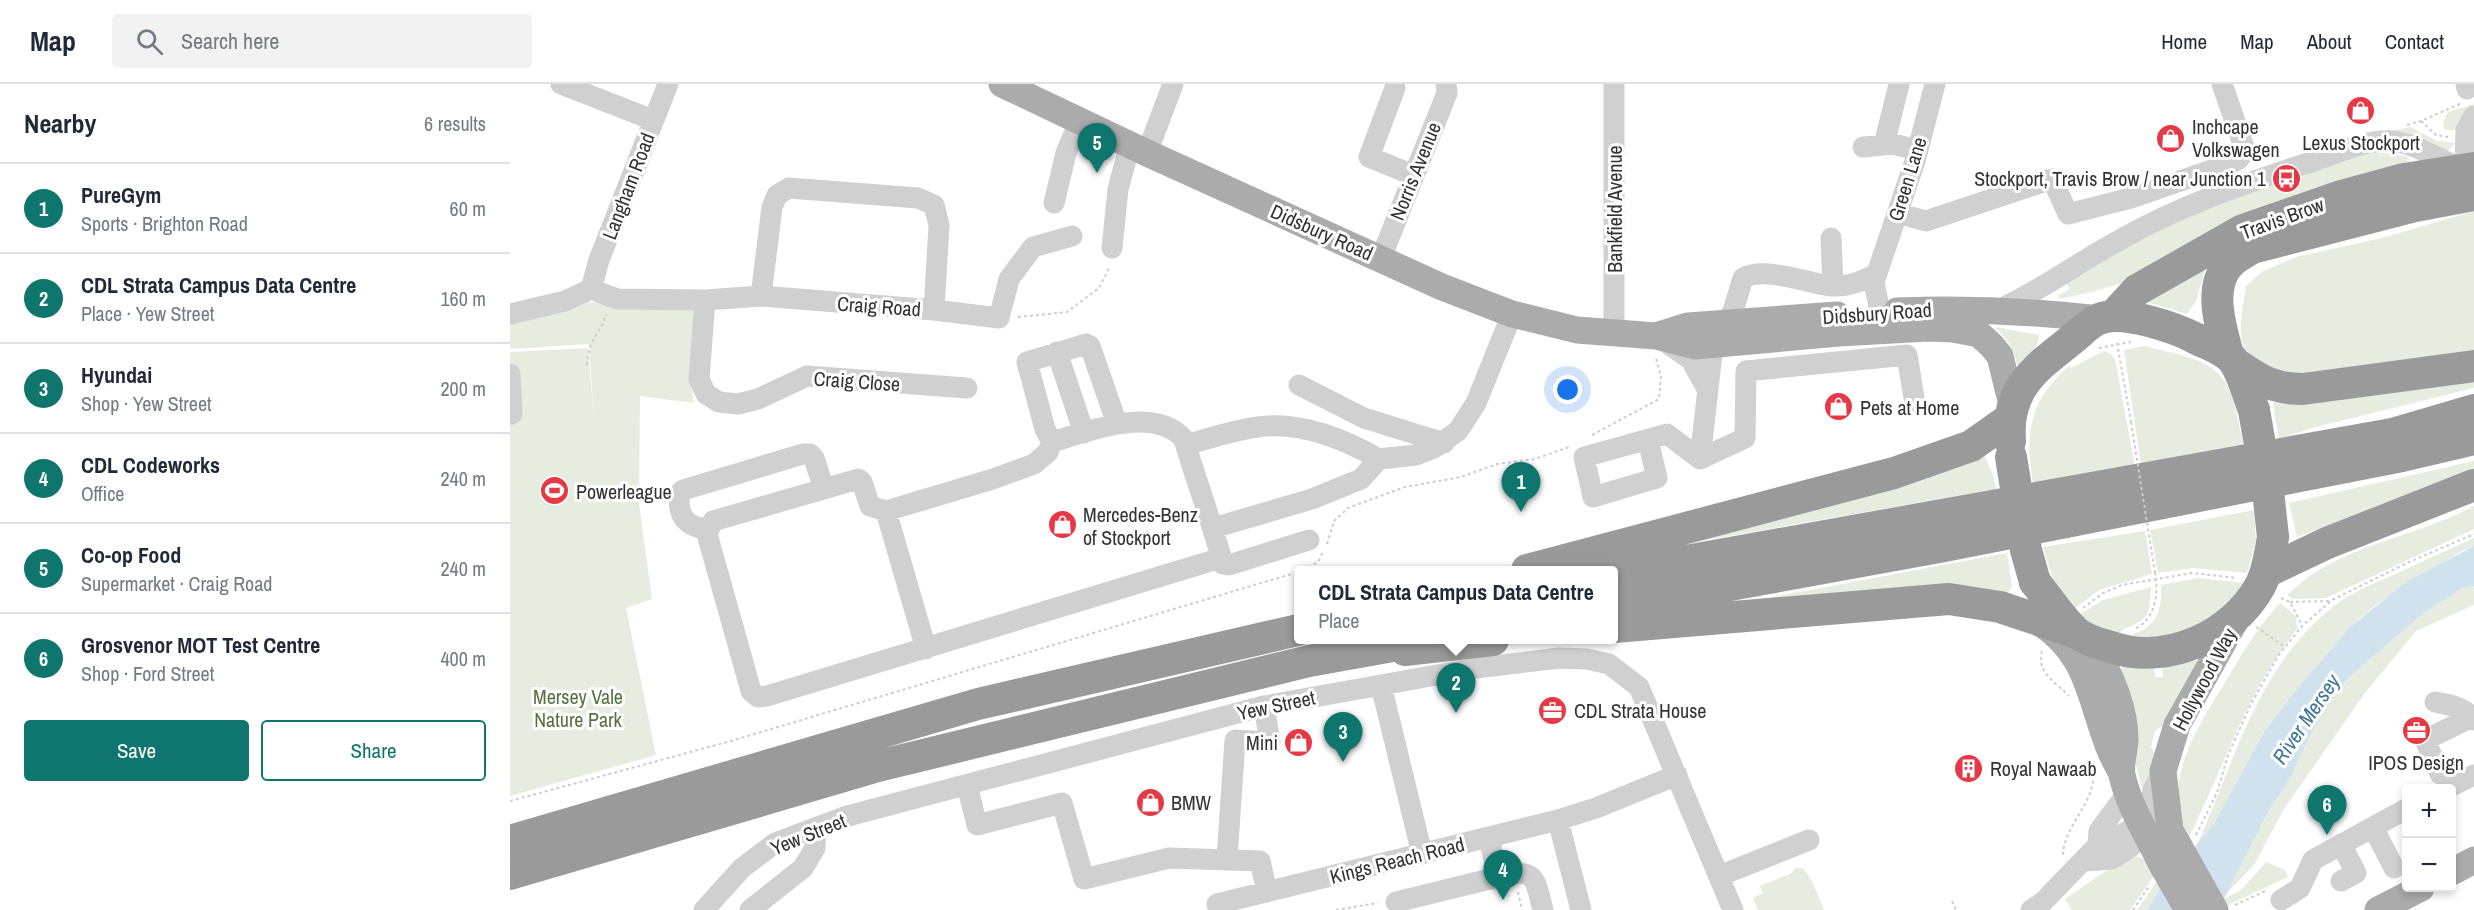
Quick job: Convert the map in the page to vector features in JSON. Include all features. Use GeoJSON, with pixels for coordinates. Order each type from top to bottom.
{"type":"FeatureCollection","features":[{"type":"Feature","properties":{"kind":"highway","name":"Travis Brow"},"geometry":{"type":"LineString","coordinates":[[2010,413],[2024,382],[2043,362],[2110,326],[2137,290],[2243,230],[2338,197],[2404,179],[2471,183]]}},
{"type":"Feature","properties":{"kind":"highway","name":"Travis Brow"},"geometry":{"type":"LineString","coordinates":[[1618,627],[1948,599],[2000,607],[2023,615],[2082,628],[2133,652],[2176,650],[2220,630],[2239,615],[2263,583],[2273,537],[2268,491],[2254,411],[2232,359],[2217,314],[2220,282],[2230,262],[2252,248],[2415,206],[2471,183]]}},
{"type":"Feature","properties":{"kind":"highway"},"geometry":{"type":"LineString","coordinates":[[2110,326],[2161,323],[2188,334],[2232,359],[2268,385],[2284,389],[2303,389],[2474,366]]}},
{"type":"Feature","properties":{"kind":"highway"},"geometry":{"type":"LineString","coordinates":[[1618,573],[2381,436],[2474,410]]}},
{"type":"Feature","properties":{"kind":"highway"},"geometry":{"type":"LineString","coordinates":[[1542,566],[1894,473],[1971,446],[2010,413]]}},
{"type":"Feature","properties":{"kind":"highway"},"geometry":{"type":"LineString","coordinates":[[2010,413],[2011,457],[2026,550],[2036,582],[2082,628]]}},
{"type":"Feature","properties":{"kind":"highway"},"geometry":{"type":"LineString","coordinates":[[1618,605],[1962,542],[2402,456],[2474,439]]}},
{"type":"Feature","properties":{"kind":"highway"},"geometry":{"type":"LineString","coordinates":[[2263,583],[2307,553],[2474,485]]}},
{"type":"Feature","properties":{"kind":"highway"},"geometry":{"type":"LineString","coordinates":[[510,840],[978,704],[1294,631]]}},
{"type":"Feature","properties":{"kind":"highway"},"geometry":{"type":"LineString","coordinates":[[510,874],[878,766],[1309,661],[1399,644]]}},
{"type":"Feature","properties":{"kind":"highway"},"geometry":{"type":"LineString","coordinates":[[1309,661],[1451,644]]}},
{"type":"Feature","properties":{"kind":"main road","name":"Didsbury Road"},"geometry":{"type":"LineString","coordinates":[[1002,84],[1079,122],[1442,287],[1512,314],[1577,330],[1614,333],[1655,344],[1688,326],[1720,334],[1839,333],[1928,328],[1953,329],[1979,334],[2000,356],[2010,413]]}},
{"type":"Feature","properties":{"kind":"main road","name":"Didsbury Road"},"geometry":{"type":"LineString","coordinates":[[1720,334],[1880,312],[1947,309],[1998,310],[2110,326]]}},
{"type":"Feature","properties":{"kind":"main road"},"geometry":{"type":"LineString","coordinates":[[2023,615],[2058,636],[2073,655],[2093,694],[2107,743],[2125,783]]}},
{"type":"Feature","properties":{"kind":"main road","name":"Hollywood Way"},"geometry":{"type":"LineString","coordinates":[[2188,910],[2172,852],[2163,771],[2177,725],[2239,615]]}},
{"type":"Feature","properties":{"kind":"main road","name":"Hollywood Way"},"geometry":{"type":"LineString","coordinates":[[2082,628],[2111,681],[2121,712],[2125,737],[2125,783],[2138,838],[2172,852],[2215,910]]}},
{"type":"Feature","properties":{"kind":"main road"},"geometry":{"type":"LineString","coordinates":[[2456,869],[2474,860]]}},
{"type":"Feature","properties":{"kind":"main road"},"geometry":{"type":"LineString","coordinates":[[2378,910],[2413,892]]}},
{"type":"Feature","properties":{"kind":"street"},"geometry":{"type":"LineString","coordinates":[[561,84],[653,120]]}},
{"type":"Feature","properties":{"kind":"street","name":"Langham Road"},"geometry":{"type":"LineString","coordinates":[[591,289],[598,260],[668,84]]}},
{"type":"Feature","properties":{"kind":"street"},"geometry":{"type":"LineString","coordinates":[[1112,248],[1118,189],[1173,84]]}},
{"type":"Feature","properties":{"kind":"street","name":"Norris Avenue"},"geometry":{"type":"LineString","coordinates":[[1381,258],[1447,93],[1446,84]]}},
{"type":"Feature","properties":{"kind":"street","name":"Bankfield Avenue"},"geometry":{"type":"LineString","coordinates":[[1614,84],[1614,333]]}},
{"type":"Feature","properties":{"kind":"street"},"geometry":{"type":"LineString","coordinates":[[1899,84],[1873,146],[1893,144],[1917,150]]}},
{"type":"Feature","properties":{"kind":"street","name":"Green Lane"},"geometry":{"type":"LineString","coordinates":[[1880,312],[1874,291],[1877,274],[1917,150],[1935,84]]}},
{"type":"Feature","properties":{"kind":"street"},"geometry":{"type":"LineString","coordinates":[[1897,213],[1926,221],[2052,179],[2068,214],[2131,198],[2229,164],[2239,159],[2245,150],[2222,84]]}},
{"type":"Feature","properties":{"kind":"street"},"geometry":{"type":"LineString","coordinates":[[1395,88],[1369,157],[1413,175]]}},
{"type":"Feature","properties":{"kind":"street"},"geometry":{"type":"LineString","coordinates":[[2471,183],[2466,130],[2474,116]]}},
{"type":"Feature","properties":{"kind":"street"},"geometry":{"type":"LineString","coordinates":[[1054,203],[1066,153],[1079,122]]}},
{"type":"Feature","properties":{"kind":"street"},"geometry":{"type":"LineString","coordinates":[[1953,329],[2028,296],[2115,242],[2169,214],[2210,196],[2364,145],[2393,141],[2405,144],[2471,183]]}},
{"type":"Feature","properties":{"kind":"street"},"geometry":{"type":"LineString","coordinates":[[761,296],[772,207],[777,195],[783,191],[789,188],[918,198],[934,205],[939,225],[934,310]]}},
{"type":"Feature","properties":{"kind":"street"},"geometry":{"type":"LineString","coordinates":[[999,318],[1009,279],[1033,247],[1072,236]]}},
{"type":"Feature","properties":{"kind":"street"},"geometry":{"type":"LineString","coordinates":[[1831,238],[1833,286]]}},
{"type":"Feature","properties":{"kind":"street"},"geometry":{"type":"LineString","coordinates":[[1700,459],[1707,389],[1720,334],[1733,311],[1743,278],[1757,273],[1833,286],[1854,284],[1877,274]]}},
{"type":"Feature","properties":{"kind":"street"},"geometry":{"type":"LineString","coordinates":[[510,314],[565,301],[591,289]]}},
{"type":"Feature","properties":{"kind":"street","name":"Craig Road"},"geometry":{"type":"LineString","coordinates":[[591,289],[617,299],[705,300],[761,296],[934,310],[999,318]]}},
{"type":"Feature","properties":{"kind":"street","name":"Craig Close"},"geometry":{"type":"LineString","coordinates":[[705,300],[699,379],[705,394],[718,402],[738,404],[758,399],[807,376],[967,388]]}},
{"type":"Feature","properties":{"kind":"street"},"geometry":{"type":"LineString","coordinates":[[1186,445],[1244,429],[1274,426],[1306,430],[1350,442],[1379,459],[1416,455],[1444,442],[1458,431],[1470,415],[1512,314]]}},
{"type":"Feature","properties":{"kind":"street"},"geometry":{"type":"LineString","coordinates":[[1117,424],[1090,346],[1086,344],[1027,362],[1046,429],[1052,442],[1048,452],[1034,464],[993,479],[886,511],[870,506],[862,482],[858,479],[713,521],[707,534],[751,691],[758,697],[767,696],[1221,558]]}},
{"type":"Feature","properties":{"kind":"street"},"geometry":{"type":"LineString","coordinates":[[1655,344],[1691,360],[1707,389]]}},
{"type":"Feature","properties":{"kind":"street"},"geometry":{"type":"LineString","coordinates":[[1057,352],[1084,433]]}},
{"type":"Feature","properties":{"kind":"street"},"geometry":{"type":"LineString","coordinates":[[1700,459],[1744,438],[1746,371],[1907,355],[1915,404]]}},
{"type":"Feature","properties":{"kind":"street"},"geometry":{"type":"LineString","coordinates":[[510,374],[512,414],[510,414]]}},
{"type":"Feature","properties":{"kind":"street"},"geometry":{"type":"LineString","coordinates":[[1299,385],[1364,418],[1444,442]]}},
{"type":"Feature","properties":{"kind":"street"},"geometry":{"type":"LineString","coordinates":[[1052,442],[1128,422],[1176,431],[1184,439],[1205,509],[1214,528],[1223,564],[1228,565],[1309,540]]}},
{"type":"Feature","properties":{"kind":"street"},"geometry":{"type":"LineString","coordinates":[[1648,440],[1667,434],[1700,459]]}},
{"type":"Feature","properties":{"kind":"street"},"geometry":{"type":"LineString","coordinates":[[708,530],[689,525],[684,520],[679,501],[679,494],[683,490],[803,454],[810,454],[814,458],[824,489]]}},
{"type":"Feature","properties":{"kind":"street"},"geometry":{"type":"LineString","coordinates":[[1214,528],[1312,499],[1361,479],[1379,459]]}},
{"type":"Feature","properties":{"kind":"street"},"geometry":{"type":"LineString","coordinates":[[886,511],[926,649]]}},
{"type":"Feature","properties":{"kind":"street","name":"Yew Street"},"geometry":{"type":"LineString","coordinates":[[704,910],[742,868],[775,843],[844,818],[1264,706],[1476,668],[1558,658],[1587,659],[1609,664],[1639,687],[1733,910]]}},
{"type":"Feature","properties":{"kind":"street"},"geometry":{"type":"LineString","coordinates":[[1381,685],[1413,809],[1422,854]]}},
{"type":"Feature","properties":{"kind":"street"},"geometry":{"type":"LineString","coordinates":[[2435,702],[2455,706],[2473,719]]}},
{"type":"Feature","properties":{"kind":"street"},"geometry":{"type":"LineString","coordinates":[[1227,860],[1235,740],[1270,742],[1264,706]]}},
{"type":"Feature","properties":{"kind":"street"},"geometry":{"type":"LineString","coordinates":[[2473,719],[2425,740],[2444,781],[2474,775]]}},
{"type":"Feature","properties":{"kind":"street"},"geometry":{"type":"LineString","coordinates":[[2031,910],[2043,902],[2091,853],[2129,830],[2138,838],[2149,816],[2153,790],[2163,771]]}},
{"type":"Feature","properties":{"kind":"street","name":"Kings Reach Road"},"geometry":{"type":"LineString","coordinates":[[1216,904],[1258,899],[1558,820],[1596,808],[1677,775]]}},
{"type":"Feature","properties":{"kind":"street"},"geometry":{"type":"LineString","coordinates":[[2091,853],[2099,831],[2125,783]]}},
{"type":"Feature","properties":{"kind":"street"},"geometry":{"type":"LineString","coordinates":[[967,785],[977,825],[1062,803],[1084,879],[1169,858],[1260,861],[1258,899]]}},
{"type":"Feature","properties":{"kind":"street"},"geometry":{"type":"LineString","coordinates":[[2281,900],[2300,888],[2313,860],[2402,811]]}},
{"type":"Feature","properties":{"kind":"street"},"geometry":{"type":"LineString","coordinates":[[1558,820],[1581,910]]}},
{"type":"Feature","properties":{"kind":"street"},"geometry":{"type":"LineString","coordinates":[[2373,827],[2394,868]]}},
{"type":"Feature","properties":{"kind":"street"},"geometry":{"type":"LineString","coordinates":[[750,910],[803,868],[815,848],[816,828]]}},
{"type":"Feature","properties":{"kind":"street"},"geometry":{"type":"LineString","coordinates":[[1489,838],[1498,877]]}},
{"type":"Feature","properties":{"kind":"street"},"geometry":{"type":"LineString","coordinates":[[1719,876],[1809,840]]}},
{"type":"Feature","properties":{"kind":"street"},"geometry":{"type":"LineString","coordinates":[[2341,844],[2356,873],[2341,881]]}},
{"type":"Feature","properties":{"kind":"street"},"geometry":{"type":"LineString","coordinates":[[1396,902],[1520,872],[1535,880],[1543,910]]}},
{"type":"Feature","properties":{"kind":"path"},"geometry":{"type":"LineString","coordinates":[[2421,121],[2436,135],[2454,138]]}},
{"type":"Feature","properties":{"kind":"path"},"geometry":{"type":"LineString","coordinates":[[999,318],[1067,312],[1099,288],[1109,270],[1112,248]]}},
{"type":"Feature","properties":{"kind":"path"},"geometry":{"type":"LineString","coordinates":[[587,365],[590,346],[603,323],[610,297]]}},
{"type":"Feature","properties":{"kind":"path"},"geometry":{"type":"LineString","coordinates":[[2110,326],[2133,342]]}},
{"type":"Feature","properties":{"kind":"path"},"geometry":{"type":"LineString","coordinates":[[2091,351],[2110,326]]}},
{"type":"Feature","properties":{"kind":"path"},"geometry":{"type":"LineString","coordinates":[[2110,326],[2131,422],[2156,579],[2153,612],[2147,622],[2129,632]]}},
{"type":"Feature","properties":{"kind":"path"},"geometry":{"type":"LineString","coordinates":[[1591,436],[1659,399],[1661,377],[1655,344]]}},
{"type":"Feature","properties":{"kind":"path"},"geometry":{"type":"LineString","coordinates":[[1310,566],[1317,562],[1328,544],[1334,521],[1348,508],[1406,487],[1461,477],[1497,464],[1535,459],[1570,446]]}},
{"type":"Feature","properties":{"kind":"path"},"geometry":{"type":"LineString","coordinates":[[2133,910],[2172,852],[2217,793],[2228,755],[2252,704],[2285,646],[2302,626],[2332,600],[2407,563],[2474,534]]}},
{"type":"Feature","properties":{"kind":"path"},"geometry":{"type":"LineString","coordinates":[[510,801],[743,738],[1294,573]]}},
{"type":"Feature","properties":{"kind":"path"},"geometry":{"type":"LineString","coordinates":[[2082,628],[2103,593],[2122,585],[2205,573],[2263,583],[2290,602],[2302,626]]}},
{"type":"Feature","properties":{"kind":"path"},"geometry":{"type":"LineString","coordinates":[[2290,602],[2332,600]]}},
{"type":"Feature","properties":{"kind":"path"},"geometry":{"type":"LineString","coordinates":[[2239,615],[2285,646]]}},
{"type":"Feature","properties":{"kind":"path"},"geometry":{"type":"LineString","coordinates":[[2045,647],[2040,659],[2041,667],[2045,674],[2073,699]]}},
{"type":"Feature","properties":{"kind":"path"},"geometry":{"type":"LineString","coordinates":[[2063,859],[2066,839],[2085,805],[2093,783],[2092,758]]}},
{"type":"Feature","properties":{"kind":"path"},"geometry":{"type":"LineString","coordinates":[[1517,891],[1522,910]]}},
{"type":"Feature","properties":{"kind":"path"},"geometry":{"type":"LineString","coordinates":[[1952,901],[1956,910]]}},
{"type":"Feature","properties":{"kind":"path"},"geometry":{"type":"LineString","coordinates":[[1336,910],[1396,902]]}},
{"type":"Feature","properties":{"kind":"green space"},"geometry":{"type":"Polygon","coordinates":[[[2474,104],[2458,130],[2445,130],[2443,123],[2448,112],[2474,104]]]}},
{"type":"Feature","properties":{"kind":"green space"},"geometry":{"type":"Polygon","coordinates":[[[2410,127],[2437,141],[2455,143],[2447,152],[2388,132],[2410,127]]]}},
{"type":"Feature","properties":{"kind":"green space"},"geometry":{"type":"Polygon","coordinates":[[[2370,151],[2406,156],[2410,160],[2397,168],[2125,282],[2059,299],[2059,295],[2070,289],[2063,280],[2113,249],[2252,190],[2295,180],[2339,159],[2370,151]]]}},
{"type":"Feature","properties":{"kind":"green space"},"geometry":{"type":"Polygon","coordinates":[[[2474,211],[2474,354],[2293,377],[2273,370],[2249,354],[2241,335],[2246,286],[2263,271],[2296,257],[2382,238],[2474,211]]]}},
{"type":"Feature","properties":{"kind":"green space"},"geometry":{"type":"Polygon","coordinates":[[[2206,267],[2196,301],[2187,314],[2143,301],[2206,267]]]}},
{"type":"Feature","properties":{"kind":"green space","name":"Mersey Vale Nature Park"},"geometry":{"type":"Polygon","coordinates":[[[581,302],[699,305],[689,374],[694,403],[640,396],[639,504],[652,599],[626,608],[656,755],[510,796],[510,352],[588,348],[594,419],[589,344],[510,349],[510,320],[581,302]]]}},
{"type":"Feature","properties":{"kind":"green space"},"geometry":{"type":"Polygon","coordinates":[[[1995,327],[2039,335],[2036,348],[2024,362],[2017,364],[2009,344],[1995,327]]]}},
{"type":"Feature","properties":{"kind":"green space"},"geometry":{"type":"Polygon","coordinates":[[[2144,346],[2190,358],[2206,364],[2218,373],[2233,399],[2243,446],[2141,465],[2124,350],[2144,346]]]}},
{"type":"Feature","properties":{"kind":"green space"},"geometry":{"type":"Polygon","coordinates":[[[2104,351],[2115,359],[2135,467],[2033,484],[2029,449],[2037,406],[2055,380],[2069,366],[2071,368],[2104,351]]]}},
{"type":"Feature","properties":{"kind":"green space"},"geometry":{"type":"Polygon","coordinates":[[[2474,376],[2474,388],[2308,429],[2279,439],[2273,404],[2277,399],[2474,376]]]}},
{"type":"Feature","properties":{"kind":"green space"},"geometry":{"type":"Polygon","coordinates":[[[1983,452],[1993,475],[1996,489],[1672,546],[1983,452]]]}},
{"type":"Feature","properties":{"kind":"green space"},"geometry":{"type":"Polygon","coordinates":[[[2474,461],[2474,472],[2297,537],[2289,503],[2474,461]]]}},
{"type":"Feature","properties":{"kind":"green space"},"geometry":{"type":"Polygon","coordinates":[[[2474,506],[2474,529],[2326,598],[2293,599],[2287,595],[2307,578],[2352,553],[2426,527],[2474,506]]]}},
{"type":"Feature","properties":{"kind":"green space"},"geometry":{"type":"Polygon","coordinates":[[[2254,510],[2256,541],[2247,573],[2193,568],[2158,573],[2150,530],[2254,510]]]}},
{"type":"Feature","properties":{"kind":"green space"},"geometry":{"type":"Polygon","coordinates":[[[2145,531],[2152,574],[2099,590],[2074,609],[2053,579],[2043,547],[2145,531]]]}},
{"type":"Feature","properties":{"kind":"green space"},"geometry":{"type":"Polygon","coordinates":[[[2474,538],[2474,546],[2460,552],[2378,603],[2350,627],[2295,691],[2264,732],[2213,825],[2197,845],[2251,716],[2285,657],[2307,631],[2340,601],[2354,593],[2474,538]]]}},
{"type":"Feature","properties":{"kind":"green space"},"geometry":{"type":"Polygon","coordinates":[[[2007,553],[2012,586],[2007,594],[1981,588],[1950,588],[1714,608],[2007,553]]]}},
{"type":"Feature","properties":{"kind":"green space"},"geometry":{"type":"Polygon","coordinates":[[[2198,578],[2245,583],[2222,612],[2176,636],[2130,637],[2149,626],[2156,616],[2161,598],[2161,585],[2198,578]]]}},
{"type":"Feature","properties":{"kind":"green space"},"geometry":{"type":"Polygon","coordinates":[[[2474,586],[2474,605],[2416,631],[2365,693],[2284,809],[2254,865],[2227,893],[2268,812],[2290,779],[2309,737],[2329,702],[2349,677],[2425,612],[2461,589],[2474,586]]]}},
{"type":"Feature","properties":{"kind":"green space"},"geometry":{"type":"Polygon","coordinates":[[[2151,587],[2149,610],[2146,615],[2138,623],[2122,630],[2119,636],[2099,630],[2080,614],[2103,600],[2151,587]]]}},
{"type":"Feature","properties":{"kind":"green space"},"geometry":{"type":"Polygon","coordinates":[[[2280,603],[2296,616],[2297,629],[2279,653],[2250,704],[2189,837],[2181,816],[2178,795],[2180,775],[2186,754],[2205,715],[2239,659],[2258,630],[2280,603]]]}},
{"type":"Feature","properties":{"kind":"green space"},"geometry":{"type":"Polygon","coordinates":[[[2200,660],[2165,724],[2155,731],[2151,747],[2154,753],[2145,800],[2137,770],[2127,712],[2115,675],[2123,666],[2154,668],[2155,677],[2163,677],[2162,667],[2200,660]]]}},
{"type":"Feature","properties":{"kind":"green space"},"geometry":{"type":"Polygon","coordinates":[[[2135,856],[2144,859],[2155,874],[2130,910],[2072,910],[2065,899],[2104,872],[2135,856]]]}},
{"type":"Feature","properties":{"kind":"green space"},"geometry":{"type":"Polygon","coordinates":[[[2266,862],[2285,870],[2288,877],[2228,905],[2224,899],[2241,890],[2266,862]]]}},
{"type":"Feature","properties":{"kind":"green space"},"geometry":{"type":"Polygon","coordinates":[[[1796,868],[1803,868],[1812,881],[1824,910],[1758,910],[1753,898],[1763,893],[1760,886],[1790,874],[1796,868]]]}},
{"type":"Feature","properties":{"kind":"green space"},"geometry":{"type":"Polygon","coordinates":[[[2157,881],[2161,887],[2147,910],[2137,910],[2157,881]]]}},
{"type":"Feature","properties":{"kind":"water","name":"River Mersey"},"geometry":{"type":"Polygon","coordinates":[[[2474,546],[2474,586],[2461,589],[2425,612],[2349,677],[2329,702],[2309,737],[2290,779],[2268,812],[2224,899],[2211,910],[2147,910],[2161,887],[2213,825],[2264,732],[2295,691],[2350,627],[2406,582],[2474,546]]]}},
{"type":"Feature","properties":{"kind":"place","name":"Lexus Stockport"},"geometry":{"type":"Point","coordinates":[2361,111]}},
{"type":"Feature","properties":{"kind":"place","name":"Inchcape Volkswagen"},"geometry":{"type":"Point","coordinates":[2171,138]}},
{"type":"Feature","properties":{"kind":"place","name":"Co-op Food"},"geometry":{"type":"Point","coordinates":[1097,173]}},
{"type":"Feature","properties":{"kind":"place","name":"Stockport, Travis Brow / near Junction 1"},"geometry":{"type":"Point","coordinates":[2287,178]}},
{"type":"Feature","properties":{"kind":"place","name":"Pets at Home"},"geometry":{"type":"Point","coordinates":[1839,407]}},
{"type":"Feature","properties":{"kind":"place","name":"Powerleague"},"geometry":{"type":"Point","coordinates":[555,491]}},
{"type":"Feature","properties":{"kind":"place","name":"PureGym"},"geometry":{"type":"Point","coordinates":[1521,512]}},
{"type":"Feature","properties":{"kind":"place","name":"Mercedes-Benz of Stockport"},"geometry":{"type":"Point","coordinates":[1062,525]}},
{"type":"Feature","properties":{"kind":"place","name":"CDL Strata House"},"geometry":{"type":"Point","coordinates":[1553,710]}},
{"type":"Feature","properties":{"kind":"place","name":"CDL Strata Campus Data Centre"},"geometry":{"type":"Point","coordinates":[1456,713]}},
{"type":"Feature","properties":{"kind":"place","name":"IPOS Design"},"geometry":{"type":"Point","coordinates":[2416,731]}},
{"type":"Feature","properties":{"kind":"place","name":"Mini"},"geometry":{"type":"Point","coordinates":[1299,742]}},
{"type":"Feature","properties":{"kind":"place","name":"Hyundai"},"geometry":{"type":"Point","coordinates":[1343,762]}},
{"type":"Feature","properties":{"kind":"place","name":"Royal Nawaab"},"geometry":{"type":"Point","coordinates":[1969,768]}},
{"type":"Feature","properties":{"kind":"place","name":"BMW"},"geometry":{"type":"Point","coordinates":[1150,802]}},
{"type":"Feature","properties":{"kind":"place","name":"Grosvenor MOT Test Centre"},"geometry":{"type":"Point","coordinates":[2327,835]}},
{"type":"Feature","properties":{"kind":"place","name":"CDL Codeworks"},"geometry":{"type":"Point","coordinates":[1503,900]}}]}
